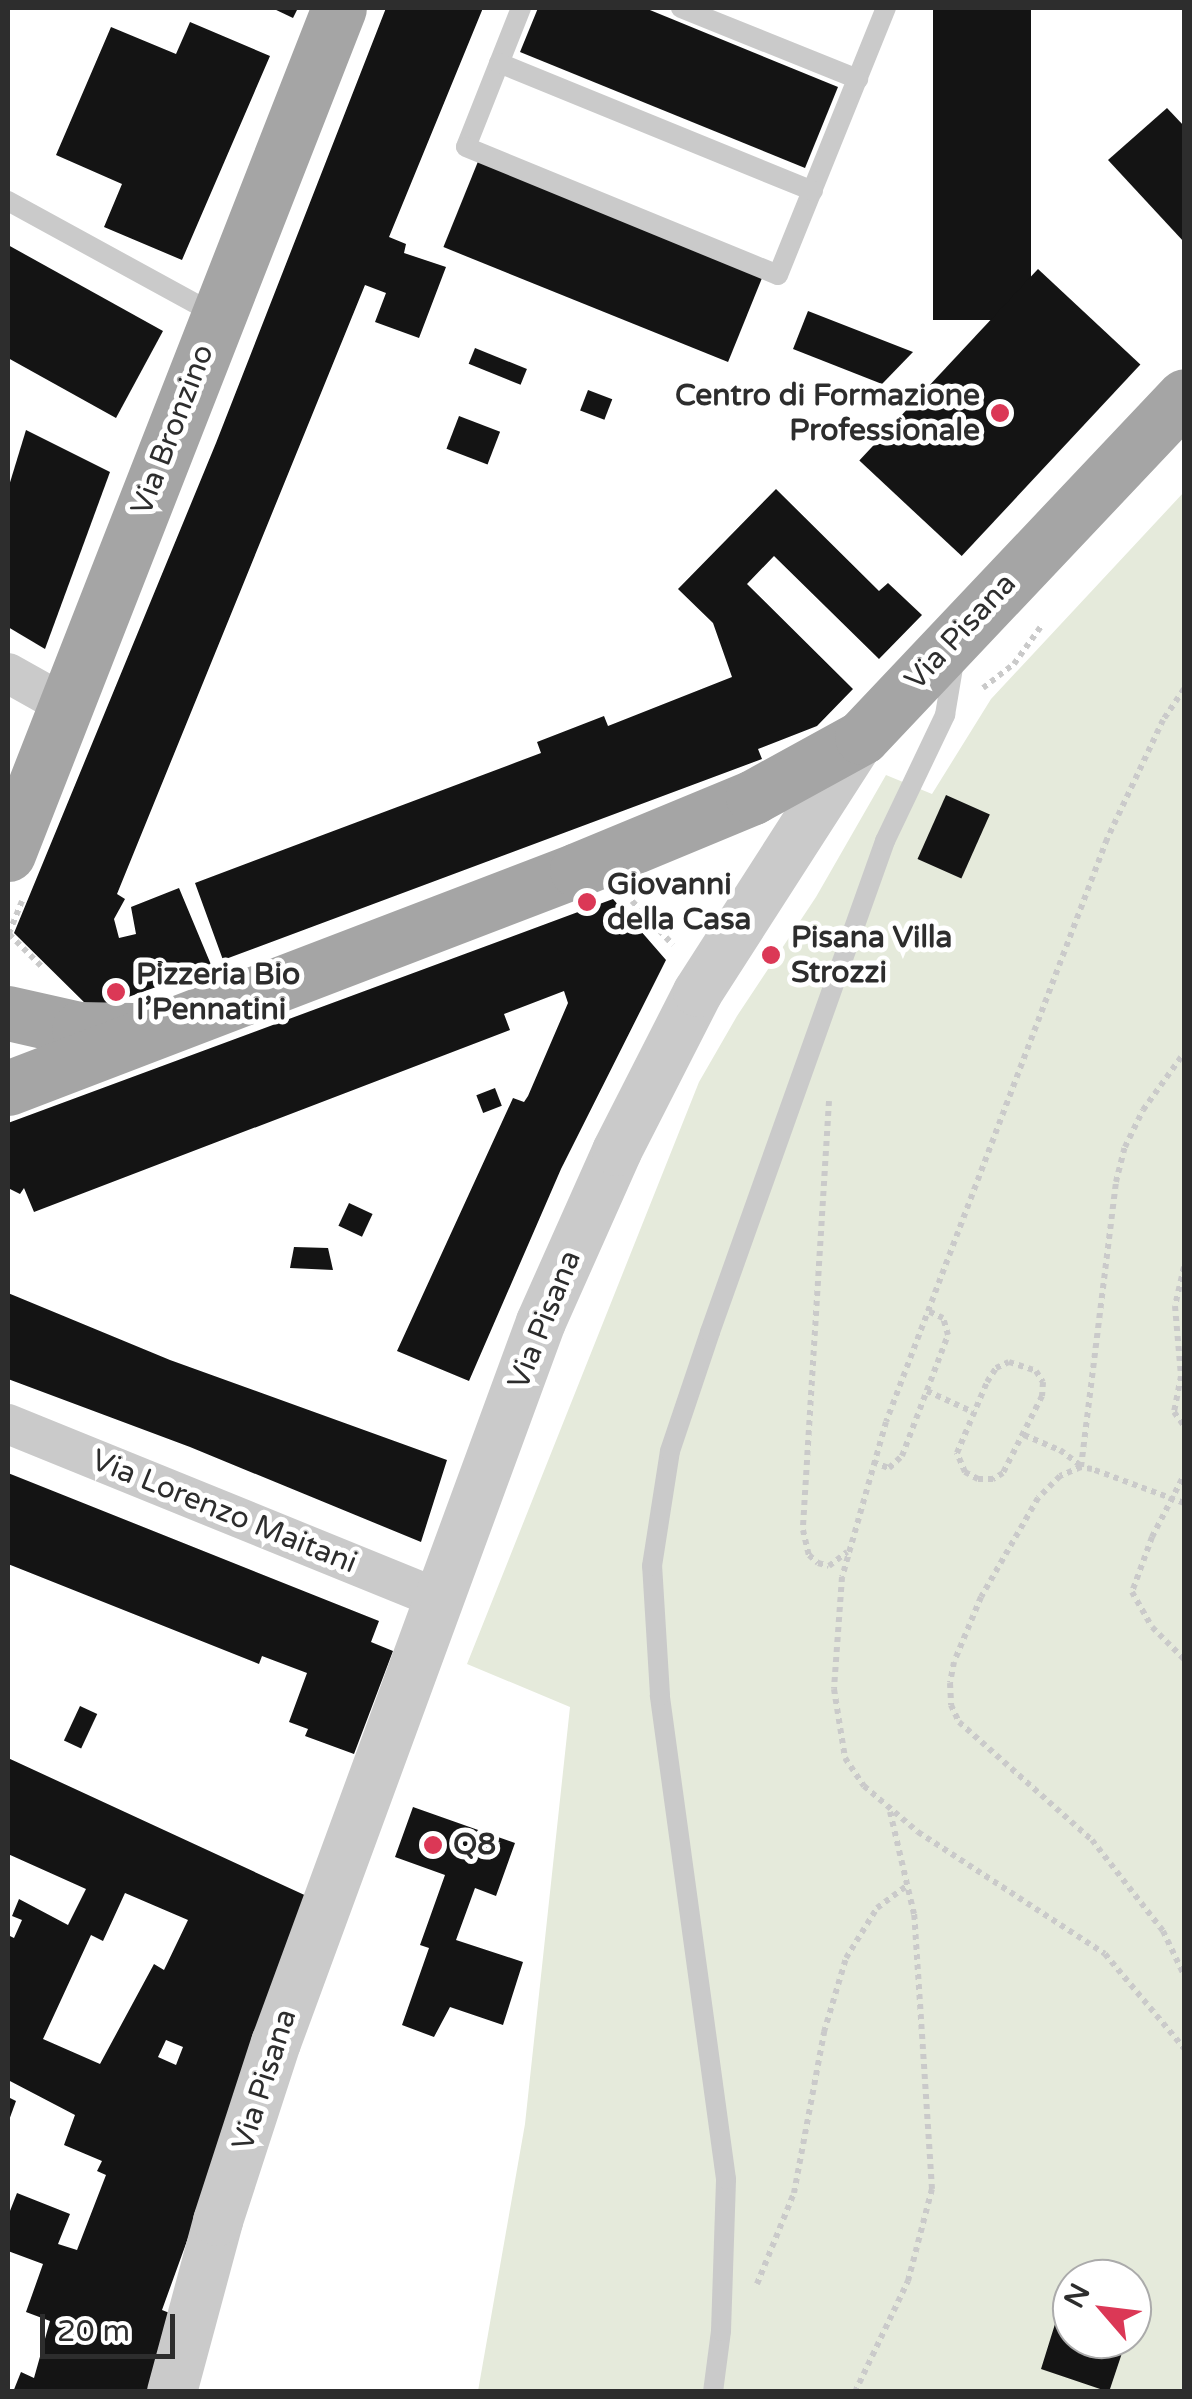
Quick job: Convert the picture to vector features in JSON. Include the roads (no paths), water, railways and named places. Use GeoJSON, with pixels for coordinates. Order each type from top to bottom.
{"type":"FeatureCollection","features":[{"type":"Feature","properties":{"kind":"main road","name":"Via Bronzino"},"geometry":{"type":"LineString","coordinates":[[8,854],[339,8]]}},
{"type":"Feature","properties":{"kind":"main road","name":"Via Pisana"},"geometry":{"type":"LineString","coordinates":[[862,737],[1184,396]]}},
{"type":"Feature","properties":{"kind":"main road"},"geometry":{"type":"LineString","coordinates":[[8,1088],[630,848],[753,797],[862,737]]}},
{"type":"Feature","properties":{"kind":"main road"},"geometry":{"type":"LineString","coordinates":[[8,1013],[78,1030],[161,1027]]}},
{"type":"Feature","properties":{"kind":"street"},"geometry":{"type":"LineString","coordinates":[[8,673],[66,705]]}},
{"type":"Feature","properties":{"kind":"street","name":"Via Pisana"},"geometry":{"type":"LineString","coordinates":[[172,2392],[218,2220],[276,2043],[541,1322],[618,1151],[698,992],[862,737]]}},
{"type":"Feature","properties":{"kind":"street","name":"Via Lorenzo Maitani"},"geometry":{"type":"LineString","coordinates":[[8,1424],[441,1600]]}},
{"type":"Feature","properties":{"kind":"lane"},"geometry":{"type":"LineString","coordinates":[[522,8],[466,147],[778,274],[886,8]]}},
{"type":"Feature","properties":{"kind":"lane"},"geometry":{"type":"LineString","coordinates":[[682,8],[858,79]]}},
{"type":"Feature","properties":{"kind":"lane"},"geometry":{"type":"LineString","coordinates":[[499,63],[814,191]]}},
{"type":"Feature","properties":{"kind":"lane"},"geometry":{"type":"LineString","coordinates":[[8,201],[218,316]]}},
{"type":"Feature","properties":{"kind":"lane"},"geometry":{"type":"LineString","coordinates":[[712,2392],[721,2332],[726,2179],[660,1694],[652,1566],[670,1452],[885,841],[947,711],[955,677],[955,639]]}},
{"type":"Feature","properties":{"kind":"place","name":"Centro di Formazione Professionale"},"geometry":{"type":"Point","coordinates":[1000,413]}},
{"type":"Feature","properties":{"kind":"place","name":"Giovanni della Casa"},"geometry":{"type":"Point","coordinates":[587,902]}},
{"type":"Feature","properties":{"kind":"place","name":"Pisana Villa Strozzi"},"geometry":{"type":"Point","coordinates":[771,955]}},
{"type":"Feature","properties":{"kind":"place","name":"Pizzeria Bio I’Pennatini"},"geometry":{"type":"Point","coordinates":[116,992]}},
{"type":"Feature","properties":{"kind":"place","name":"Q8"},"geometry":{"type":"Point","coordinates":[433,1845]}}]}
